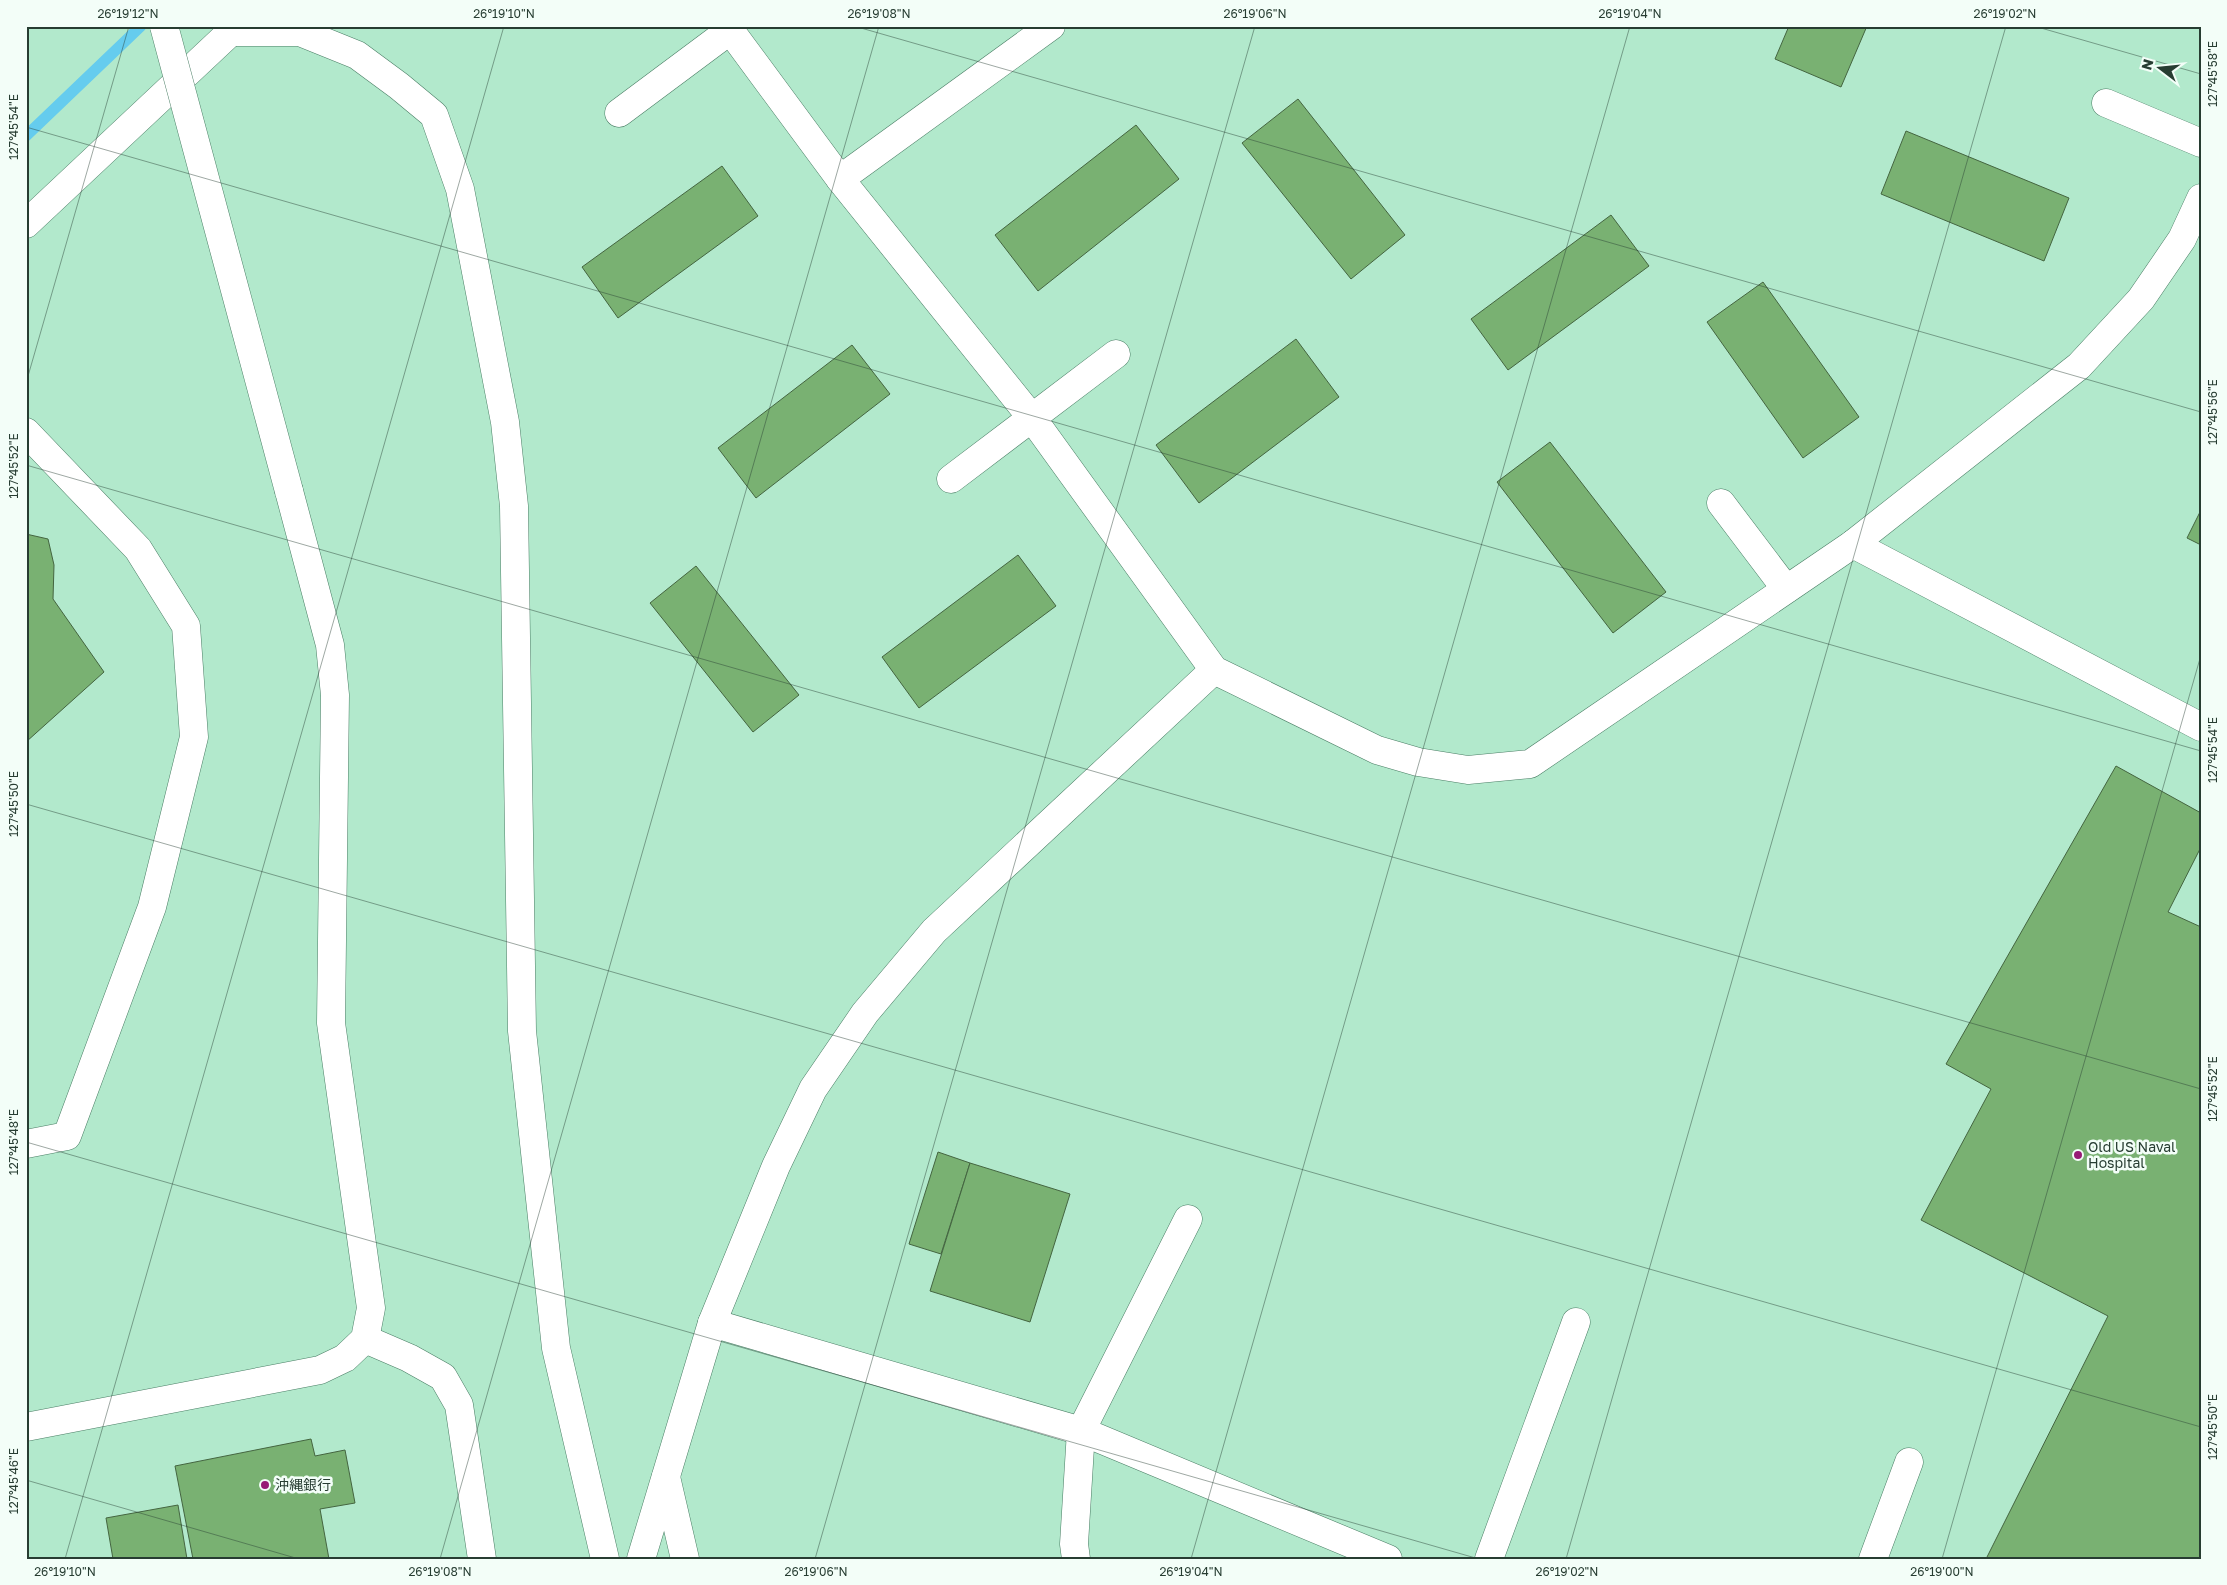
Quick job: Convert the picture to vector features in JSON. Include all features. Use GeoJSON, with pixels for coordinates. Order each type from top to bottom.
{"type":"FeatureCollection","features":[{"type":"Feature","properties":{"kind":"street"},"geometry":{"type":"LineString","coordinates":[[26,1426],[320,1370],[346,1358],[364,1339],[371,1308],[338,1087],[331,1023],[335,696],[331,653],[164,26]]}},
{"type":"Feature","properties":{"kind":"street"},"geometry":{"type":"LineString","coordinates":[[840,180],[1051,26]]}},
{"type":"Feature","properties":{"kind":"street"},"geometry":{"type":"LineString","coordinates":[[619,113],[728,28],[840,180],[1032,418],[1214,670],[1377,750],[1401,758],[1468,770],[1530,764],[1853,544],[2080,366],[2141,299],[2182,239],[2201,198]]}},
{"type":"Feature","properties":{"kind":"street"},"geometry":{"type":"LineString","coordinates":[[26,224],[235,29],[300,32],[357,55],[400,86],[434,115],[460,189],[504,413],[514,506],[522,1031],[556,1348],[605,1559]]}},
{"type":"Feature","properties":{"kind":"street"},"geometry":{"type":"LineString","coordinates":[[2106,103],[2201,142]]}},
{"type":"Feature","properties":{"kind":"street"},"geometry":{"type":"LineString","coordinates":[[951,479],[1116,354]]}},
{"type":"Feature","properties":{"kind":"street"},"geometry":{"type":"LineString","coordinates":[[26,432],[138,549],[186,626],[194,737],[152,907],[67,1136],[26,1144]]}},
{"type":"Feature","properties":{"kind":"street"},"geometry":{"type":"LineString","coordinates":[[1721,503],[1786,589]]}},
{"type":"Feature","properties":{"kind":"street"},"geometry":{"type":"LineString","coordinates":[[1853,544],[2201,727]]}},
{"type":"Feature","properties":{"kind":"street"},"geometry":{"type":"LineString","coordinates":[[641,1559],[712,1323],[776,1166],[812,1089],[866,1013],[934,931],[1214,670]]}},
{"type":"Feature","properties":{"kind":"street"},"geometry":{"type":"LineString","coordinates":[[1076,1559],[1074,1544],[1081,1431],[1188,1219]]}},
{"type":"Feature","properties":{"kind":"street"},"geometry":{"type":"LineString","coordinates":[[1490,1559],[1576,1322]]}},
{"type":"Feature","properties":{"kind":"street"},"geometry":{"type":"LineString","coordinates":[[712,1323],[1081,1431],[1388,1559]]}},
{"type":"Feature","properties":{"kind":"street"},"geometry":{"type":"LineString","coordinates":[[364,1339],[409,1358],[443,1377],[459,1405],[482,1559]]}},
{"type":"Feature","properties":{"kind":"street"},"geometry":{"type":"LineString","coordinates":[[1873,1559],[1908,1462]]}},
{"type":"Feature","properties":{"kind":"street"},"geometry":{"type":"LineString","coordinates":[[666,1477],[685,1559]]}},
{"type":"Feature","properties":{"kind":"building"},"geometry":{"type":"Polygon","coordinates":[[[1789,26],[1867,26],[1841,87],[1775,59],[1789,26]]]}},
{"type":"Feature","properties":{"kind":"building"},"geometry":{"type":"Polygon","coordinates":[[[1298,99],[1405,235],[1351,279],[1242,143],[1298,99]]]}},
{"type":"Feature","properties":{"kind":"building"},"geometry":{"type":"Polygon","coordinates":[[[1136,125],[1179,179],[1038,291],[995,235],[1136,125]]]}},
{"type":"Feature","properties":{"kind":"building"},"geometry":{"type":"Polygon","coordinates":[[[1906,131],[2069,198],[2044,261],[1881,194],[1906,131]]]}},
{"type":"Feature","properties":{"kind":"building"},"geometry":{"type":"Polygon","coordinates":[[[722,166],[758,216],[618,318],[582,267],[722,166]]]}},
{"type":"Feature","properties":{"kind":"building"},"geometry":{"type":"Polygon","coordinates":[[[1611,215],[1649,266],[1508,370],[1471,319],[1611,215]]]}},
{"type":"Feature","properties":{"kind":"building"},"geometry":{"type":"Polygon","coordinates":[[[1763,282],[1859,417],[1803,458],[1707,322],[1763,282]]]}},
{"type":"Feature","properties":{"kind":"building"},"geometry":{"type":"Polygon","coordinates":[[[1296,339],[1339,397],[1199,503],[1156,445],[1296,339]]]}},
{"type":"Feature","properties":{"kind":"building"},"geometry":{"type":"Polygon","coordinates":[[[852,345],[890,394],[756,498],[718,448],[852,345]]]}},
{"type":"Feature","properties":{"kind":"building"},"geometry":{"type":"Polygon","coordinates":[[[1550,442],[1666,592],[1613,633],[1497,482],[1550,442]]]}},
{"type":"Feature","properties":{"kind":"building"},"geometry":{"type":"Polygon","coordinates":[[[2201,510],[2201,545],[2187,538],[2201,510]]]}},
{"type":"Feature","properties":{"kind":"building"},"geometry":{"type":"Polygon","coordinates":[[[26,534],[48,539],[54,565],[53,599],[104,672],[26,742],[26,534]]]}},
{"type":"Feature","properties":{"kind":"building"},"geometry":{"type":"Polygon","coordinates":[[[1018,555],[1056,606],[919,708],[882,657],[1018,555]]]}},
{"type":"Feature","properties":{"kind":"building"},"geometry":{"type":"Polygon","coordinates":[[[696,566],[799,695],[753,732],[650,603],[696,566]]]}},
{"type":"Feature","properties":{"kind":"building","name":"Old US Naval Hospital"},"geometry":{"type":"Polygon","coordinates":[[[2116,766],[2201,813],[2201,847],[2168,912],[2201,927],[2201,1559],[1986,1559],[2108,1316],[1921,1220],[1991,1089],[1946,1064],[2116,766]]]}},
{"type":"Feature","properties":{"kind":"building"},"geometry":{"type":"Polygon","coordinates":[[[938,1152],[970,1163],[941,1254],[909,1244],[938,1152]]]}},
{"type":"Feature","properties":{"kind":"building"},"geometry":{"type":"Polygon","coordinates":[[[970,1163],[1070,1194],[1030,1322],[930,1291],[970,1163]]]}},
{"type":"Feature","properties":{"kind":"building","name":"沖縄銀行"},"geometry":{"type":"Polygon","coordinates":[[[311,1439],[315,1456],[345,1450],[355,1503],[320,1509],[329,1559],[193,1559],[175,1466],[311,1439]]]}},
{"type":"Feature","properties":{"kind":"building"},"geometry":{"type":"Polygon","coordinates":[[[178,1505],[187,1559],[113,1559],[106,1518],[178,1505]]]}},
{"type":"Feature","properties":{"kind":"waterway"},"geometry":{"type":"LineString","coordinates":[[26,136],[141,26]]}},
{"type":"Feature","properties":{"kind":"place","name":"Old US Naval Hospital"},"geometry":{"type":"Point","coordinates":[2078,1155]}},
{"type":"Feature","properties":{"kind":"place","name":"沖縄銀行"},"geometry":{"type":"Point","coordinates":[265,1485]}}]}
